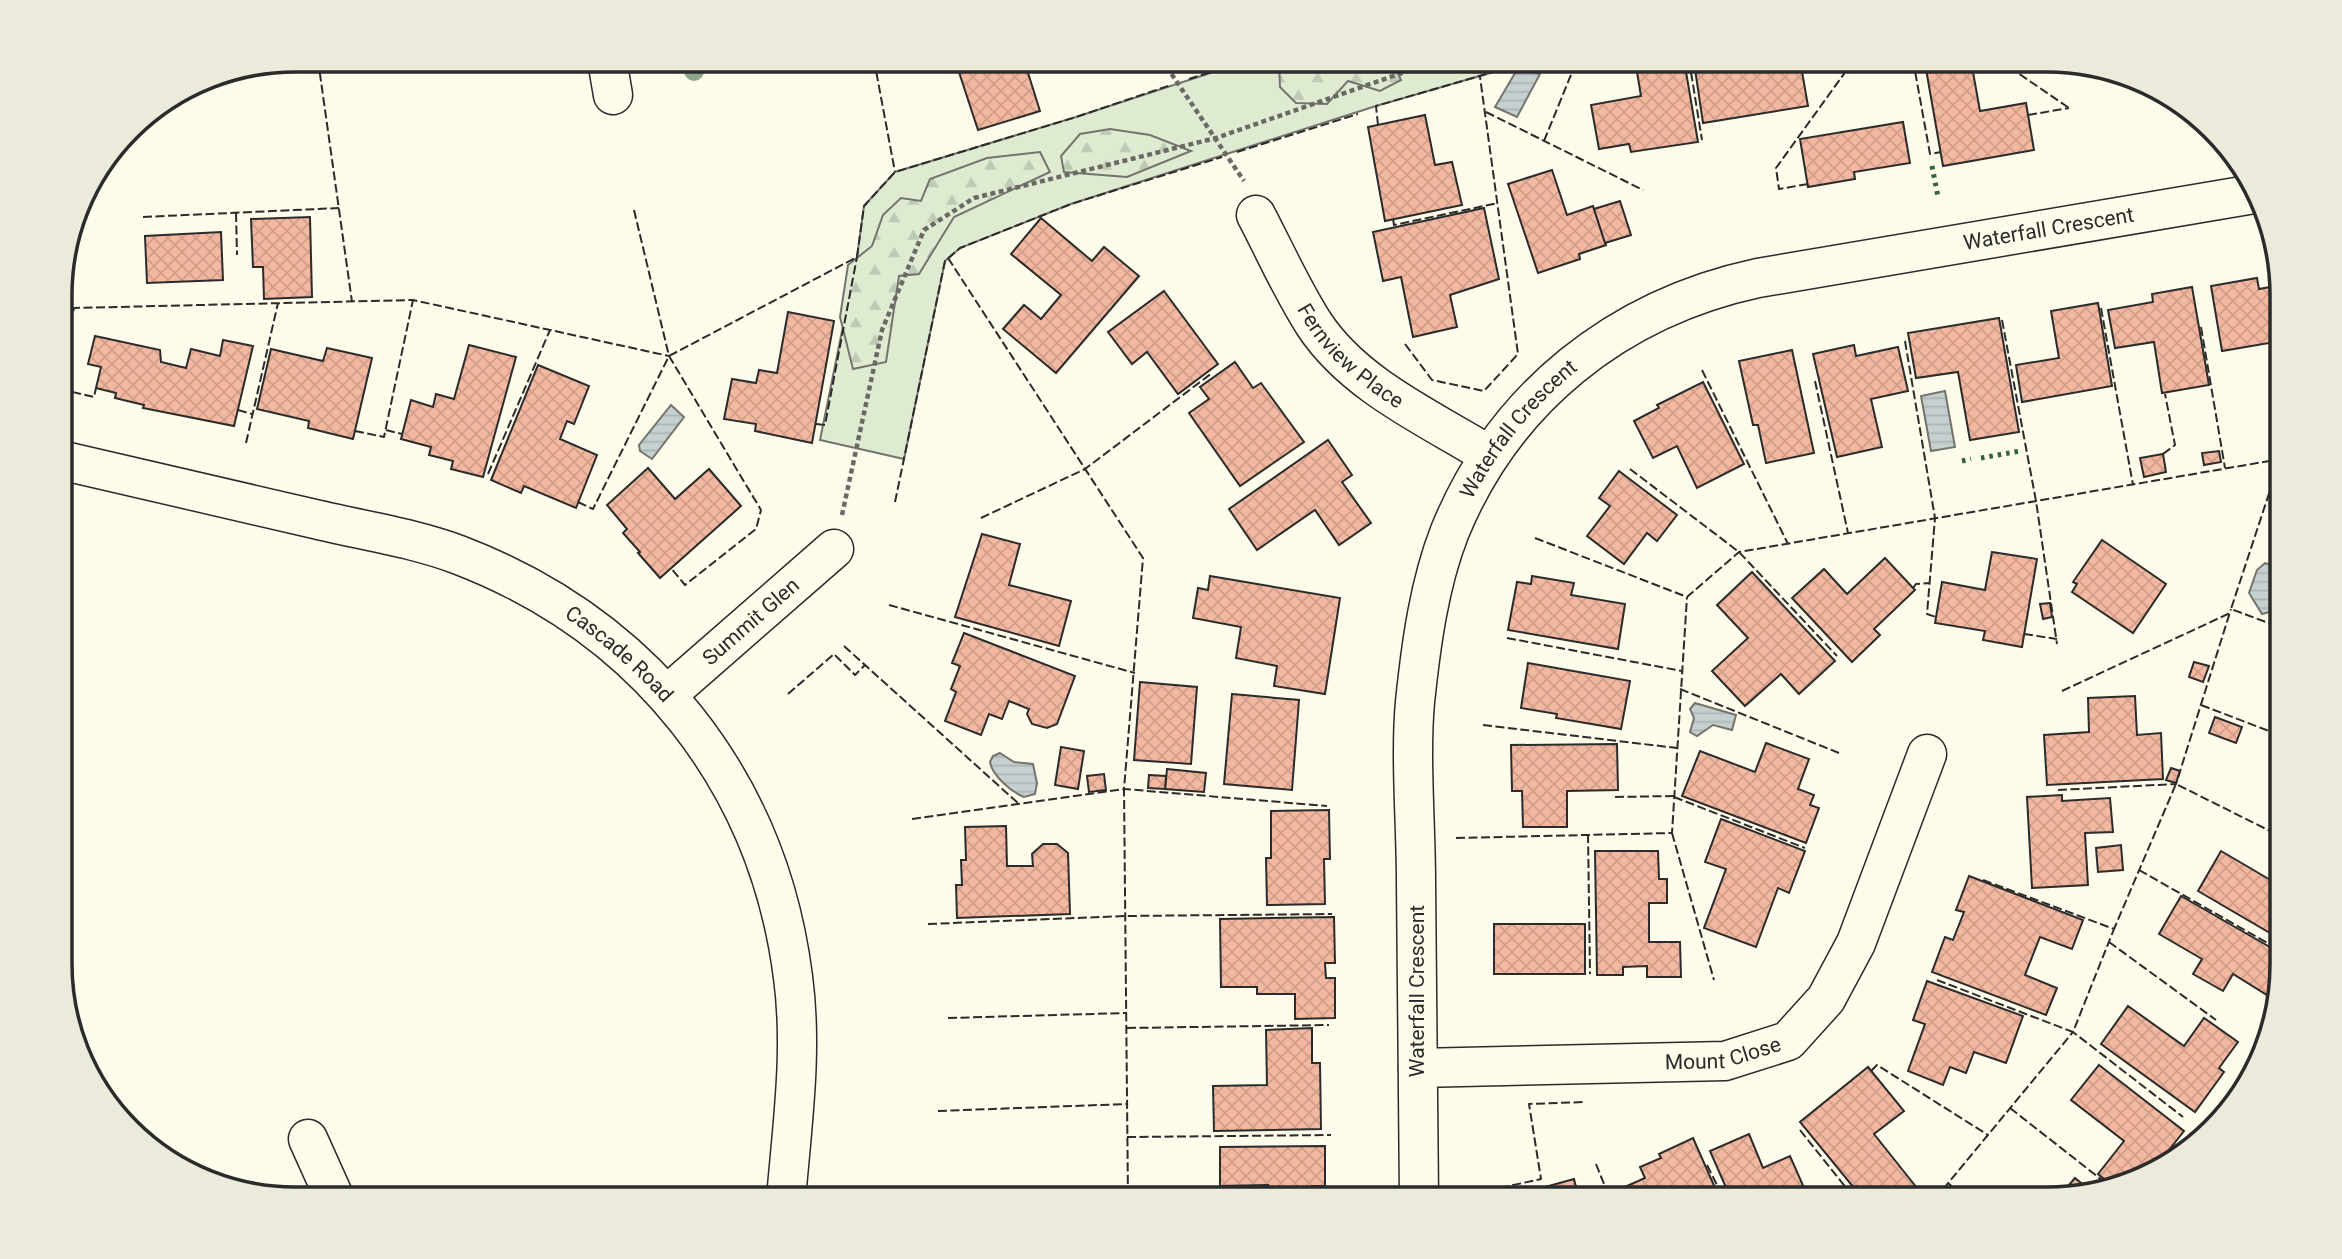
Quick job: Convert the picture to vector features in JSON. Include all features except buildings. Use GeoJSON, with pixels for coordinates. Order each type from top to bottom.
{"type":"FeatureCollection","features":[{"type":"Feature","properties":{"kind":"street","name":"Waterfall Crescent"},"geometry":{"type":"LineString","coordinates":[[1419,1187],[1415,705],[1429,603],[1450,531],[1489,455],[1509,427],[1547,384],[1607,337],[1676,302],[1758,278],[2247,195]]}},
{"type":"Feature","properties":{"kind":"street","name":"Fernview Place"},"geometry":{"type":"LineString","coordinates":[[1256,215],[1314,325],[1334,349],[1384,391],[1489,455]]}},
{"type":"Feature","properties":{"kind":"street","name":"Cascade Road"},"geometry":{"type":"LineString","coordinates":[[72,463],[456,554],[530,587],[560,606],[601,635],[668,694],[692,725],[731,787],[761,851],[782,915],[793,977],[797,1036],[787,1187]]}},
{"type":"Feature","properties":{"kind":"street","name":"Summit Glen"},"geometry":{"type":"LineString","coordinates":[[668,694],[834,549]]}},
{"type":"Feature","properties":{"kind":"street","name":"Mount Close"},"geometry":{"type":"LineString","coordinates":[[1418,1068],[1726,1061],[1788,1041],[1826,999],[1856,943],[1927,754]]}},
{"type":"Feature","properties":{"kind":"street"},"geometry":{"type":"LineString","coordinates":[[308,1139],[330,1187]]}},
{"type":"Feature","properties":{"kind":"path"},"geometry":{"type":"LineString","coordinates":[[1170,72],[1242,176],[1256,215]]}},
{"type":"Feature","properties":{"kind":"path"},"geometry":{"type":"LineString","coordinates":[[834,549],[882,330],[924,230],[974,198],[1216,138],[1405,72]]}},
{"type":"Feature","properties":{"kind":"green space"},"geometry":{"type":"Polygon","coordinates":[[[1213,72],[1494,72],[1376,106],[1071,204],[960,248],[945,261],[904,459],[820,440],[857,257],[864,206],[895,172],[1213,72]]]}},
{"type":"Feature","properties":{"kind":"green space"},"geometry":{"type":"Polygon","coordinates":[[[1279,72],[1397,72],[1401,80],[1380,91],[1348,81],[1327,104],[1296,103],[1280,87],[1279,72]]]}},
{"type":"Feature","properties":{"kind":"green space"},"geometry":{"type":"Polygon","coordinates":[[[1110,129],[1150,135],[1191,151],[1127,177],[1064,172],[1061,156],[1080,134],[1110,129]]]}},
{"type":"Feature","properties":{"kind":"green space"},"geometry":{"type":"Polygon","coordinates":[[[1040,152],[1050,172],[954,217],[919,274],[899,276],[886,362],[853,369],[840,317],[848,265],[872,246],[883,215],[901,198],[921,201],[930,179],[987,158],[1040,152]]]}},
{"type":"Feature","properties":{"kind":"shaded area"},"geometry":{"type":"Polygon","coordinates":[[[1516,72],[1540,74],[1517,117],[1495,107],[1516,72]]]}},
{"type":"Feature","properties":{"kind":"shaded area"},"geometry":{"type":"Polygon","coordinates":[[[1945,391],[1955,447],[1931,451],[1921,396],[1945,391]]]}},
{"type":"Feature","properties":{"kind":"shaded area"},"geometry":{"type":"Polygon","coordinates":[[[671,405],[684,417],[652,459],[640,451],[639,445],[671,405]]]}},
{"type":"Feature","properties":{"kind":"shaded area"},"geometry":{"type":"Polygon","coordinates":[[[2265,563],[2270,564],[2270,612],[2262,614],[2249,593],[2257,570],[2265,563]]]}},
{"type":"Feature","properties":{"kind":"shaded area"},"geometry":{"type":"Polygon","coordinates":[[[1695,703],[1736,715],[1732,730],[1713,725],[1697,736],[1690,732],[1694,718],[1690,709],[1695,703]]]}},
{"type":"Feature","properties":{"kind":"shaded area"},"geometry":{"type":"Polygon","coordinates":[[[1000,753],[1014,762],[1033,764],[1037,783],[1035,794],[1024,797],[1019,795],[998,777],[990,762],[993,756],[1000,753]]]}},
{"type":"Feature","properties":{"kind":"hedge"},"geometry":{"type":"LineString","coordinates":[[1932,166],[1938,197]]}},
{"type":"Feature","properties":{"kind":"hedge"},"geometry":{"type":"LineString","coordinates":[[1981,458],[2020,451]]}},
{"type":"Feature","properties":{"kind":"hedge"},"geometry":{"type":"LineString","coordinates":[[1962,461],[1971,459]]}},
{"type":"Feature","properties":{"kind":"fence"},"geometry":{"type":"LineString","coordinates":[[320,72],[352,302]]}},
{"type":"Feature","properties":{"kind":"fence"},"geometry":{"type":"LineString","coordinates":[[876,72],[895,172]]}},
{"type":"Feature","properties":{"kind":"fence"},"geometry":{"type":"LineString","coordinates":[[1189,79],[1211,72]]}},
{"type":"Feature","properties":{"kind":"fence"},"geometry":{"type":"LineString","coordinates":[[1378,125],[1376,106],[1494,72]]}},
{"type":"Feature","properties":{"kind":"fence"},"geometry":{"type":"LineString","coordinates":[[1544,141],[1572,72]]}},
{"type":"Feature","properties":{"kind":"fence"},"geometry":{"type":"LineString","coordinates":[[1691,72],[1702,140]]}},
{"type":"Feature","properties":{"kind":"fence"},"geometry":{"type":"LineString","coordinates":[[1808,184],[1779,189],[1776,168],[1845,72]]}},
{"type":"Feature","properties":{"kind":"fence"},"geometry":{"type":"LineString","coordinates":[[1915,72],[1930,154],[1941,152]]}},
{"type":"Feature","properties":{"kind":"fence"},"geometry":{"type":"LineString","coordinates":[[2016,72],[2069,108]]}},
{"type":"Feature","properties":{"kind":"fence"},"geometry":{"type":"LineString","coordinates":[[1405,344],[1432,380],[1484,391],[1518,354],[1480,77]]}},
{"type":"Feature","properties":{"kind":"fence"},"geometry":{"type":"LineString","coordinates":[[578,502],[593,509],[669,356],[857,257],[864,206],[895,172],[1171,85]]}},
{"type":"Feature","properties":{"kind":"fence"},"geometry":{"type":"LineString","coordinates":[[2028,115],[2069,108]]}},
{"type":"Feature","properties":{"kind":"fence"},"geometry":{"type":"LineString","coordinates":[[1486,112],[1643,190]]}},
{"type":"Feature","properties":{"kind":"fence"},"geometry":{"type":"LineString","coordinates":[[1237,152],[1358,114]]}},
{"type":"Feature","properties":{"kind":"fence"},"geometry":{"type":"LineString","coordinates":[[895,502],[945,261],[960,248],[1071,204],[1222,157]]}},
{"type":"Feature","properties":{"kind":"fence"},"geometry":{"type":"LineString","coordinates":[[1393,219],[1394,225],[1498,203]]}},
{"type":"Feature","properties":{"kind":"fence"},"geometry":{"type":"LineString","coordinates":[[143,217],[339,208]]}},
{"type":"Feature","properties":{"kind":"fence"},"geometry":{"type":"LineString","coordinates":[[634,210],[669,356],[761,510],[756,529],[685,585],[671,568]]}},
{"type":"Feature","properties":{"kind":"fence"},"geometry":{"type":"LineString","coordinates":[[236,213],[237,255]]}},
{"type":"Feature","properties":{"kind":"fence"},"geometry":{"type":"LineString","coordinates":[[816,424],[825,425],[857,257]]}},
{"type":"Feature","properties":{"kind":"fence"},"geometry":{"type":"LineString","coordinates":[[948,258],[1143,558],[1124,789],[1327,806]]}},
{"type":"Feature","properties":{"kind":"fence"},"geometry":{"type":"LineString","coordinates":[[72,317],[74,308],[413,300],[669,356]]}},
{"type":"Feature","properties":{"kind":"fence"},"geometry":{"type":"LineString","coordinates":[[355,431],[384,437],[413,300]]}},
{"type":"Feature","properties":{"kind":"fence"},"geometry":{"type":"LineString","coordinates":[[246,443],[278,303]]}},
{"type":"Feature","properties":{"kind":"fence"},"geometry":{"type":"LineString","coordinates":[[2101,308],[2133,485]]}},
{"type":"Feature","properties":{"kind":"fence"},"geometry":{"type":"LineString","coordinates":[[2002,320],[2036,501],[2057,644]]}},
{"type":"Feature","properties":{"kind":"fence"},"geometry":{"type":"LineString","coordinates":[[2201,327],[2225,468]]}},
{"type":"Feature","properties":{"kind":"fence"},"geometry":{"type":"LineString","coordinates":[[488,474],[550,330]]}},
{"type":"Feature","properties":{"kind":"fence"},"geometry":{"type":"LineString","coordinates":[[1905,341],[1935,518],[1927,614],[1936,617]]}},
{"type":"Feature","properties":{"kind":"fence"},"geometry":{"type":"LineString","coordinates":[[1702,370],[1788,544]]}},
{"type":"Feature","properties":{"kind":"fence"},"geometry":{"type":"LineString","coordinates":[[981,518],[1085,469],[1212,373]]}},
{"type":"Feature","properties":{"kind":"fence"},"geometry":{"type":"LineString","coordinates":[[1815,381],[1848,533]]}},
{"type":"Feature","properties":{"kind":"fence"},"geometry":{"type":"LineString","coordinates":[[72,392],[94,397],[96,388]]}},
{"type":"Feature","properties":{"kind":"fence"},"geometry":{"type":"LineString","coordinates":[[2163,454],[2175,445],[2165,394]]}},
{"type":"Feature","properties":{"kind":"fence"},"geometry":{"type":"LineString","coordinates":[[238,410],[252,414]]}},
{"type":"Feature","properties":{"kind":"fence"},"geometry":{"type":"LineString","coordinates":[[386,430],[402,434]]}},
{"type":"Feature","properties":{"kind":"fence"},"geometry":{"type":"LineString","coordinates":[[1535,538],[1687,597],[1739,552],[2270,461]]}},
{"type":"Feature","properties":{"kind":"fence"},"geometry":{"type":"LineString","coordinates":[[1630,469],[1739,552],[1837,656]]}},
{"type":"Feature","properties":{"kind":"fence"},"geometry":{"type":"LineString","coordinates":[[2270,490],[2231,609],[2270,624]]}},
{"type":"Feature","properties":{"kind":"fence"},"geometry":{"type":"LineString","coordinates":[[1913,588],[1916,584],[1930,583]]}},
{"type":"Feature","properties":{"kind":"fence"},"geometry":{"type":"LineString","coordinates":[[1456,838],[1672,833],[1687,597]]}},
{"type":"Feature","properties":{"kind":"fence"},"geometry":{"type":"LineString","coordinates":[[889,605],[1135,673]]}},
{"type":"Feature","properties":{"kind":"fence"},"geometry":{"type":"LineString","coordinates":[[2058,790],[2176,784],[2231,609]]}},
{"type":"Feature","properties":{"kind":"fence"},"geometry":{"type":"LineString","coordinates":[[2062,691],[2230,613]]}},
{"type":"Feature","properties":{"kind":"fence"},"geometry":{"type":"LineString","coordinates":[[2024,634],[2057,639]]}},
{"type":"Feature","properties":{"kind":"fence"},"geometry":{"type":"LineString","coordinates":[[1507,638],[1682,671]]}},
{"type":"Feature","properties":{"kind":"fence"},"geometry":{"type":"LineString","coordinates":[[844,646],[1020,805]]}},
{"type":"Feature","properties":{"kind":"fence"},"geometry":{"type":"LineString","coordinates":[[788,694],[834,654],[855,675],[865,665]]}},
{"type":"Feature","properties":{"kind":"fence"},"geometry":{"type":"LineString","coordinates":[[1680,689],[1839,753]]}},
{"type":"Feature","properties":{"kind":"fence"},"geometry":{"type":"LineString","coordinates":[[2201,705],[2270,731]]}},
{"type":"Feature","properties":{"kind":"fence"},"geometry":{"type":"LineString","coordinates":[[1483,725],[1677,748]]}},
{"type":"Feature","properties":{"kind":"fence"},"geometry":{"type":"LineString","coordinates":[[1983,880],[2114,929],[2176,784],[2270,831]]}},
{"type":"Feature","properties":{"kind":"fence"},"geometry":{"type":"LineString","coordinates":[[912,819],[1124,789],[1128,1187]]}},
{"type":"Feature","properties":{"kind":"fence"},"geometry":{"type":"LineString","coordinates":[[1615,797],[1674,796]]}},
{"type":"Feature","properties":{"kind":"fence"},"geometry":{"type":"LineString","coordinates":[[1674,797],[1805,848]]}},
{"type":"Feature","properties":{"kind":"fence"},"geometry":{"type":"LineString","coordinates":[[1672,833],[1714,980]]}},
{"type":"Feature","properties":{"kind":"fence"},"geometry":{"type":"LineString","coordinates":[[1588,834],[1590,974]]}},
{"type":"Feature","properties":{"kind":"fence"},"geometry":{"type":"LineString","coordinates":[[2139,870],[2270,944]]}},
{"type":"Feature","properties":{"kind":"fence"},"geometry":{"type":"LineString","coordinates":[[928,924],[1125,916],[1332,914]]}},
{"type":"Feature","properties":{"kind":"fence"},"geometry":{"type":"LineString","coordinates":[[1937,980],[2073,1032],[2114,929]]}},
{"type":"Feature","properties":{"kind":"fence"},"geometry":{"type":"LineString","coordinates":[[2109,942],[2216,1020]]}},
{"type":"Feature","properties":{"kind":"fence"},"geometry":{"type":"LineString","coordinates":[[948,1018],[1127,1013]]}},
{"type":"Feature","properties":{"kind":"fence"},"geometry":{"type":"LineString","coordinates":[[1127,1028],[1329,1025]]}},
{"type":"Feature","properties":{"kind":"fence"},"geometry":{"type":"LineString","coordinates":[[1945,1187],[2073,1032],[2183,1117]]}},
{"type":"Feature","properties":{"kind":"fence"},"geometry":{"type":"LineString","coordinates":[[1871,1071],[1877,1065],[1988,1135]]}},
{"type":"Feature","properties":{"kind":"fence"},"geometry":{"type":"LineString","coordinates":[[1505,1187],[1541,1179],[1529,1104],[1585,1102]]}},
{"type":"Feature","properties":{"kind":"fence"},"geometry":{"type":"LineString","coordinates":[[938,1111],[1127,1104]]}},
{"type":"Feature","properties":{"kind":"fence"},"geometry":{"type":"LineString","coordinates":[[2010,1108],[2102,1180]]}},
{"type":"Feature","properties":{"kind":"fence"},"geometry":{"type":"LineString","coordinates":[[1800,1130],[1845,1187]]}},
{"type":"Feature","properties":{"kind":"fence"},"geometry":{"type":"LineString","coordinates":[[1127,1137],[1331,1135]]}},
{"type":"Feature","properties":{"kind":"fence"},"geometry":{"type":"LineString","coordinates":[[1596,1164],[1605,1187]]}},
{"type":"Feature","properties":{"kind":"fence"},"geometry":{"type":"LineString","coordinates":[[1707,1165],[1718,1187]]}},
{"type":"Feature","properties":{"kind":"fence"},"geometry":{"type":"LineString","coordinates":[[1948,1183],[1953,1187]]}}]}
